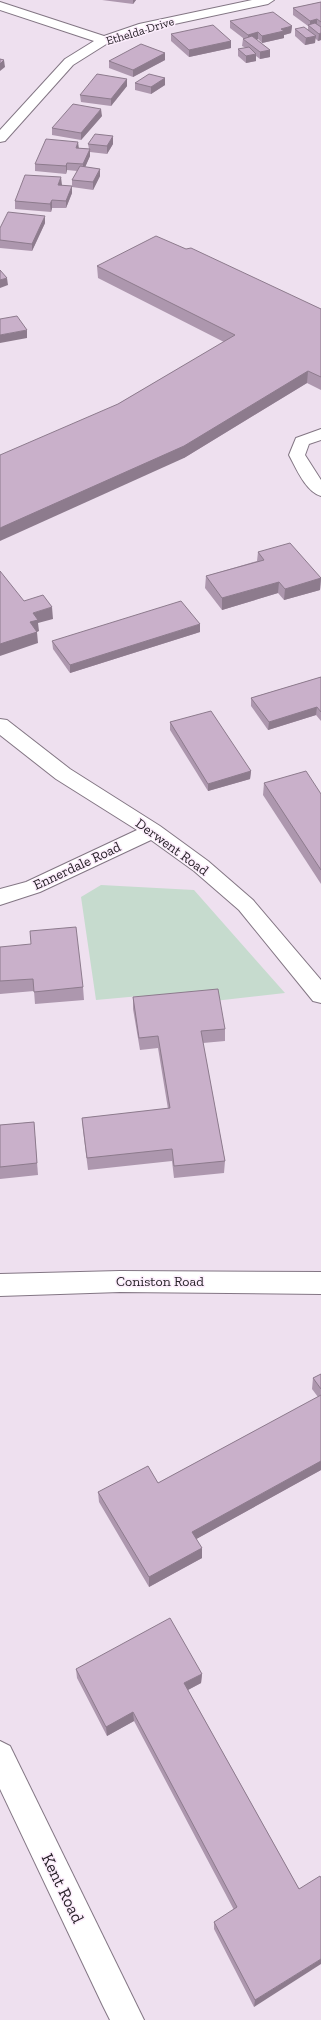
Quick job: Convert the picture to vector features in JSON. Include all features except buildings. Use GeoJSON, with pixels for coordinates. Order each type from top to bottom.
{"type":"FeatureCollection","features":[{"type":"Feature","properties":{"kind":"street","name":"Ethelda Drive"},"geometry":{"type":"LineString","coordinates":[[0,138],[69,62],[104,40],[139,28],[268,0]]}},
{"type":"Feature","properties":{"kind":"street"},"geometry":{"type":"LineString","coordinates":[[0,6],[104,40]]}},
{"type":"Feature","properties":{"kind":"street"},"geometry":{"type":"LineString","coordinates":[[321,434],[302,441],[297,455],[307,473],[321,491]]}},
{"type":"Feature","properties":{"kind":"street","name":"Derwent Road"},"geometry":{"type":"LineString","coordinates":[[0,725],[63,774],[153,831],[201,866],[246,905],[321,995]]}},
{"type":"Feature","properties":{"kind":"street","name":"Ennerdale Road"},"geometry":{"type":"LineString","coordinates":[[0,897],[34,886],[153,831]]}},
{"type":"Feature","properties":{"kind":"street","name":"Coniston Road"},"geometry":{"type":"LineString","coordinates":[[0,1284],[67,1281],[321,1283]]}},
{"type":"Feature","properties":{"kind":"street","name":"Kent Road"},"geometry":{"type":"LineString","coordinates":[[0,1756],[128,2020]]}},
{"type":"Feature","properties":{"kind":"green space"},"geometry":{"type":"Polygon","coordinates":[[[101,885],[194,890],[285,993],[144,1009],[140,996],[96,1000],[81,897],[101,885]]]}}]}
